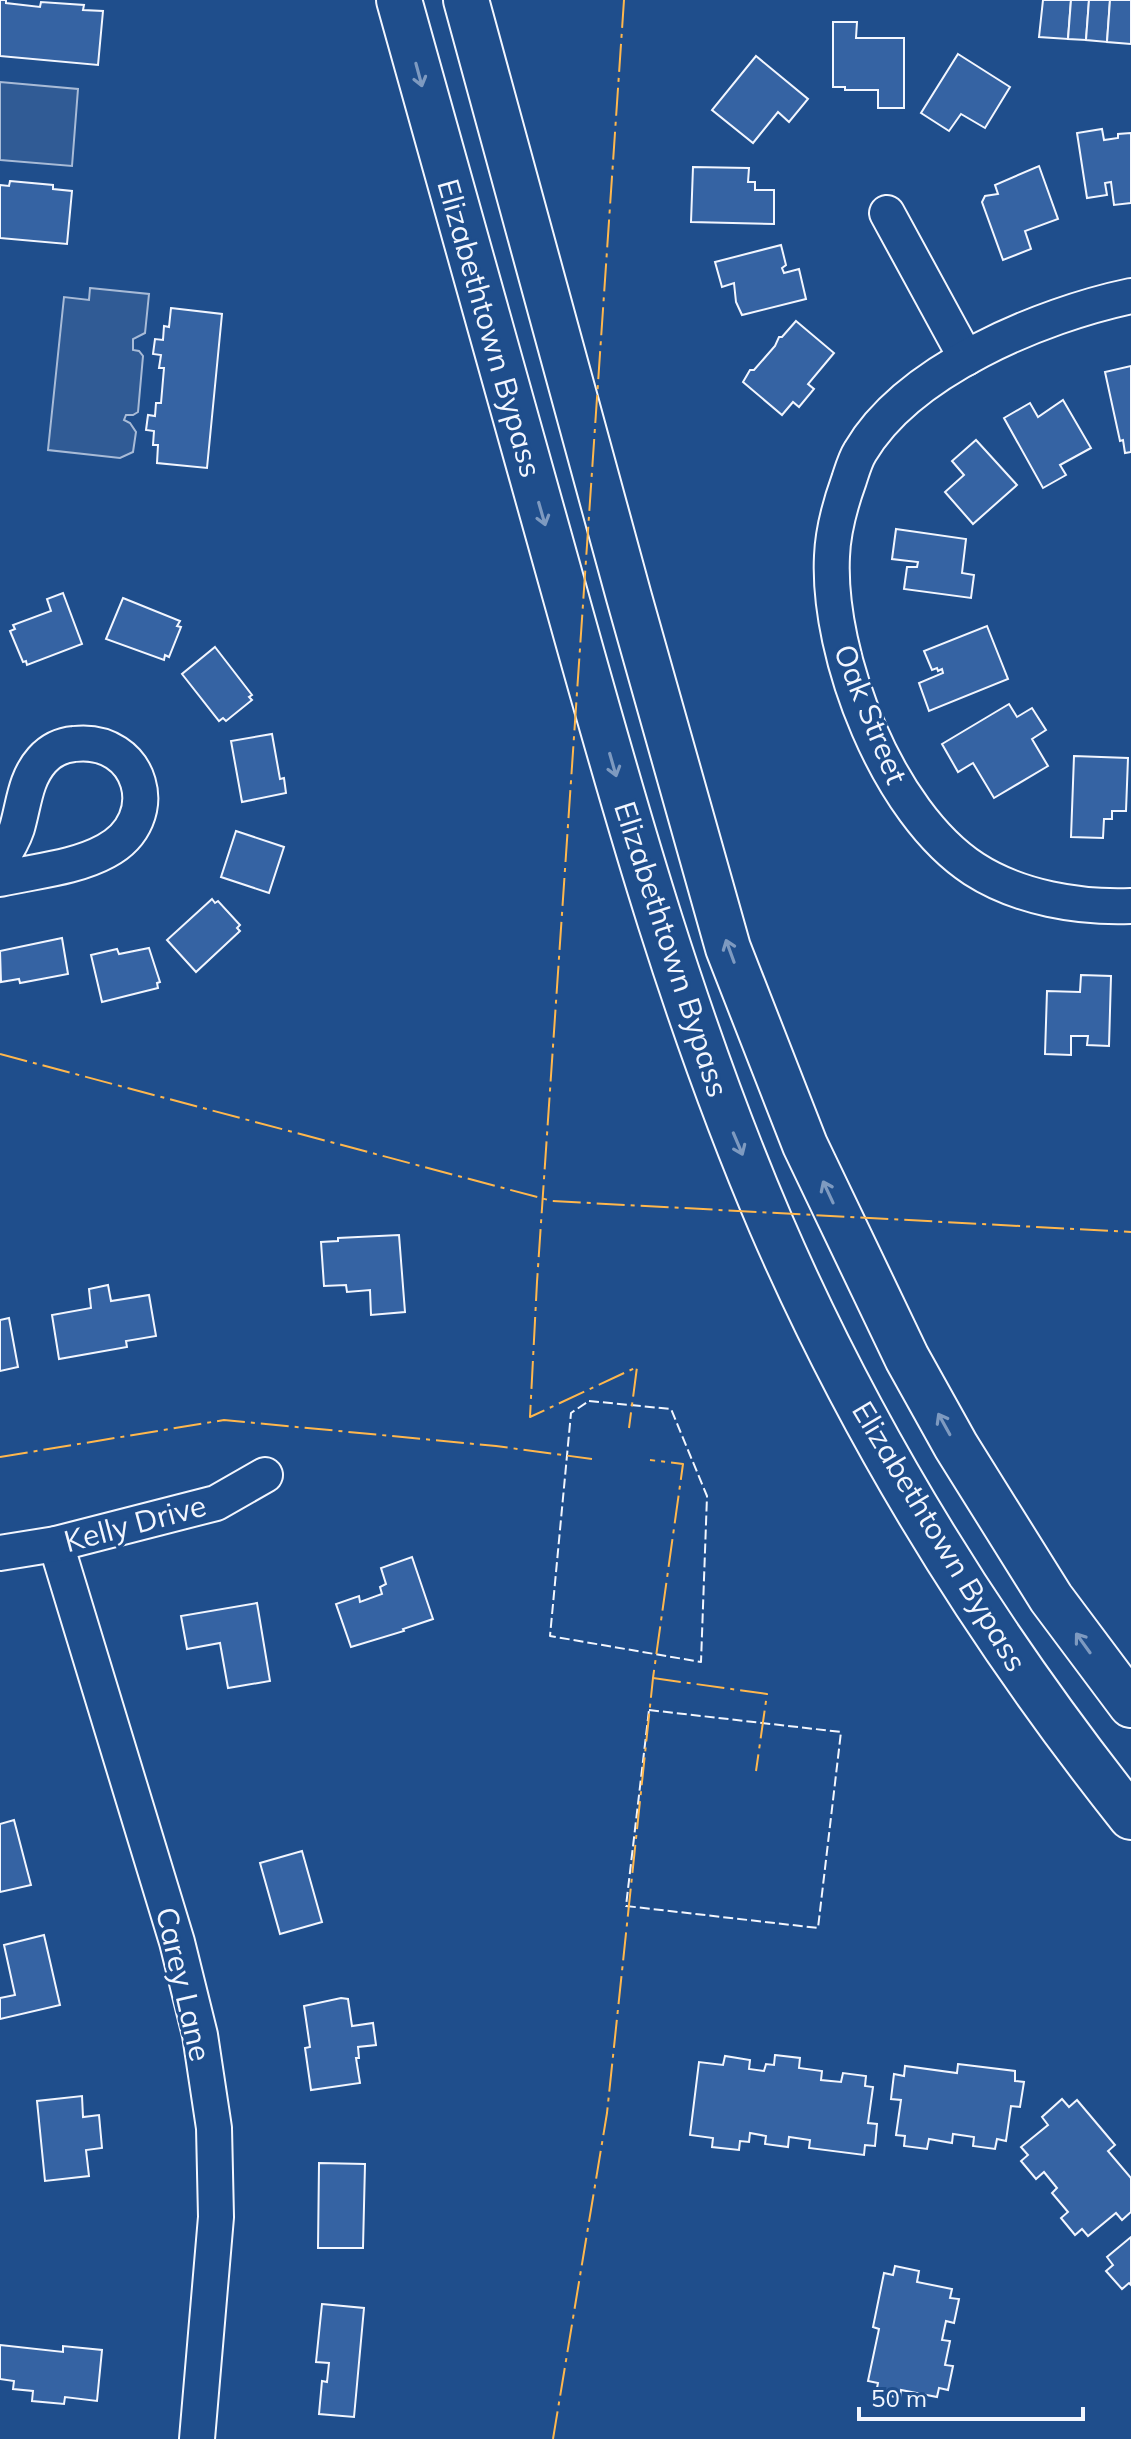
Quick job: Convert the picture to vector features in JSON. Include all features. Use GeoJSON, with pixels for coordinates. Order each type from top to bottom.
{"type":"FeatureCollection","features":[{"type":"Feature","properties":{"kind":"highway","name":"Elizabethtown Bypass"},"geometry":{"type":"LineString","coordinates":[[399,0],[636,846],[684,997],[733,1133],[810,1309],[880,1444],[975,1601],[1035,1690],[1131,1817]]}},
{"type":"Feature","properties":{"kind":"highway","name":"Elizabethtown Bypass"},"geometry":{"type":"LineString","coordinates":[[466,0],[728,948],[805,1145],[907,1358],[956,1446],[1051,1598],[1131,1705]]}},
{"type":"Feature","properties":{"kind":"highway"},"geometry":{"type":"LineString","coordinates":[[1099,1777],[1131,1832]]}},
{"type":"Feature","properties":{"kind":"street"},"geometry":{"type":"LineString","coordinates":[[887,213],[966,358]]}},
{"type":"Feature","properties":{"kind":"street","name":"Oak Street"},"geometry":{"type":"LineString","coordinates":[[1131,296],[1044,321],[966,358],[897,407],[858,454],[834,531],[831,560],[836,627],[874,740],[888,770],[925,826],[949,851],[976,871],[1035,895],[1066,902],[1131,906]]}},
{"type":"Feature","properties":{"kind":"street"},"geometry":{"type":"LineString","coordinates":[[0,860],[17,829],[28,783],[52,751],[65,745],[87,742],[103,745],[120,755],[135,771],[141,791],[139,814],[128,835],[108,850],[84,860],[0,879]]}},
{"type":"Feature","properties":{"kind":"street","name":"Kelly Drive"},"geometry":{"type":"LineString","coordinates":[[0,1553],[56,1544],[216,1503],[265,1475]]}},
{"type":"Feature","properties":{"kind":"street","name":"Carey Lane"},"geometry":{"type":"LineString","coordinates":[[56,1544],[177,1942],[202,2051],[214,2128],[216,2217],[197,2439]]}},
{"type":"Feature","properties":{"kind":"shaded area"},"geometry":{"type":"Polygon","coordinates":[[[0,82],[78,89],[72,166],[0,160],[0,82]]]}},
{"type":"Feature","properties":{"kind":"shaded area"},"geometry":{"type":"Polygon","coordinates":[[[90,288],[149,294],[145,333],[133,339],[133,350],[143,356],[138,412],[126,415],[124,420],[136,432],[133,452],[120,458],[48,450],[64,297],[89,300],[90,288]]]}},
{"type":"Feature","properties":{"kind":"building"},"geometry":{"type":"Polygon","coordinates":[[[0,0],[40,7],[41,2],[84,5],[83,10],[103,11],[98,65],[0,56],[0,0]]]}},
{"type":"Feature","properties":{"kind":"building"},"geometry":{"type":"Polygon","coordinates":[[[1043,0],[1071,0],[1068,39],[1039,37],[1043,0]]]}},
{"type":"Feature","properties":{"kind":"building"},"geometry":{"type":"Polygon","coordinates":[[[1071,0],[1089,0],[1086,40],[1068,39],[1071,0]]]}},
{"type":"Feature","properties":{"kind":"building"},"geometry":{"type":"Polygon","coordinates":[[[1089,0],[1110,0],[1107,42],[1086,40],[1089,0]]]}},
{"type":"Feature","properties":{"kind":"building"},"geometry":{"type":"Polygon","coordinates":[[[1110,0],[1131,0],[1131,44],[1107,42],[1110,0]]]}},
{"type":"Feature","properties":{"kind":"building"},"geometry":{"type":"Polygon","coordinates":[[[833,22],[857,22],[856,38],[904,38],[904,108],[878,108],[878,90],[833,87],[833,22]]]}},
{"type":"Feature","properties":{"kind":"building"},"geometry":{"type":"Polygon","coordinates":[[[958,54],[1010,87],[985,128],[961,114],[949,131],[921,113],[958,54]]]}},
{"type":"Feature","properties":{"kind":"building"},"geometry":{"type":"Polygon","coordinates":[[[756,56],[808,99],[789,122],[778,112],[753,143],[712,110],[756,56]]]}},
{"type":"Feature","properties":{"kind":"building"},"geometry":{"type":"Polygon","coordinates":[[[1102,129],[1104,140],[1131,133],[1131,203],[1114,205],[1111,182],[1105,183],[1107,195],[1087,198],[1077,133],[1102,129]]]}},
{"type":"Feature","properties":{"kind":"building"},"geometry":{"type":"Polygon","coordinates":[[[1039,166],[1058,219],[1025,231],[1031,249],[1003,260],[982,202],[985,196],[998,194],[995,185],[1039,166]]]}},
{"type":"Feature","properties":{"kind":"building"},"geometry":{"type":"Polygon","coordinates":[[[693,167],[749,168],[748,182],[755,182],[755,190],[774,190],[774,224],[691,222],[693,167]]]}},
{"type":"Feature","properties":{"kind":"building"},"geometry":{"type":"Polygon","coordinates":[[[10,181],[53,185],[53,189],[72,191],[67,244],[0,238],[0,185],[9,186],[10,181]]]}},
{"type":"Feature","properties":{"kind":"building"},"geometry":{"type":"Polygon","coordinates":[[[781,245],[786,265],[782,268],[784,273],[799,269],[806,299],[742,315],[736,302],[734,283],[722,287],[715,262],[781,245]]]}},
{"type":"Feature","properties":{"kind":"building"},"geometry":{"type":"Polygon","coordinates":[[[171,308],[222,314],[207,468],[157,463],[158,445],[153,445],[154,431],[146,430],[148,415],[155,416],[156,403],[161,403],[164,368],[159,368],[161,355],[153,354],[155,339],[163,340],[164,326],[169,327],[171,308]]]}},
{"type":"Feature","properties":{"kind":"building"},"geometry":{"type":"Polygon","coordinates":[[[796,321],[834,353],[808,384],[814,389],[799,407],[793,402],[782,415],[743,382],[750,370],[754,370],[779,337],[796,321]]]}},
{"type":"Feature","properties":{"kind":"building"},"geometry":{"type":"Polygon","coordinates":[[[1131,366],[1131,452],[1125,453],[1105,372],[1131,366]]]}},
{"type":"Feature","properties":{"kind":"building"},"geometry":{"type":"Polygon","coordinates":[[[1063,400],[1091,448],[1060,465],[1066,475],[1043,488],[1004,418],[1030,403],[1038,417],[1063,400]]]}},
{"type":"Feature","properties":{"kind":"building"},"geometry":{"type":"Polygon","coordinates":[[[976,440],[1017,485],[973,524],[945,492],[964,475],[952,461],[976,440]]]}},
{"type":"Feature","properties":{"kind":"building"},"geometry":{"type":"Polygon","coordinates":[[[896,529],[966,539],[962,573],[974,575],[971,598],[904,589],[907,567],[917,567],[918,562],[892,559],[896,529]]]}},
{"type":"Feature","properties":{"kind":"building"},"geometry":{"type":"Polygon","coordinates":[[[63,593],[82,644],[27,665],[10,631],[15,629],[13,625],[51,611],[47,599],[63,593]]]}},
{"type":"Feature","properties":{"kind":"building"},"geometry":{"type":"Polygon","coordinates":[[[123,598],[180,621],[177,626],[181,627],[169,657],[165,655],[164,660],[106,639],[123,598]]]}},
{"type":"Feature","properties":{"kind":"building"},"geometry":{"type":"Polygon","coordinates":[[[987,626],[1008,679],[929,711],[919,683],[943,673],[942,669],[932,670],[924,651],[987,626]]]}},
{"type":"Feature","properties":{"kind":"building"},"geometry":{"type":"Polygon","coordinates":[[[215,647],[252,695],[249,697],[252,700],[226,721],[223,718],[219,721],[182,674],[215,647]]]}},
{"type":"Feature","properties":{"kind":"building"},"geometry":{"type":"Polygon","coordinates":[[[1009,704],[1017,717],[1032,708],[1046,730],[1032,739],[1048,766],[994,798],[973,763],[958,772],[942,744],[1009,704]]]}},
{"type":"Feature","properties":{"kind":"building"},"geometry":{"type":"Polygon","coordinates":[[[272,734],[280,779],[284,778],[286,793],[242,802],[231,741],[272,734]]]}},
{"type":"Feature","properties":{"kind":"building"},"geometry":{"type":"Polygon","coordinates":[[[1074,756],[1128,758],[1126,811],[1112,811],[1112,819],[1104,819],[1103,838],[1071,837],[1074,756]]]}},
{"type":"Feature","properties":{"kind":"building"},"geometry":{"type":"Polygon","coordinates":[[[236,831],[284,847],[269,893],[221,877],[236,831]]]}},
{"type":"Feature","properties":{"kind":"building"},"geometry":{"type":"Polygon","coordinates":[[[212,899],[215,903],[218,901],[240,925],[237,928],[240,931],[196,972],[167,940],[212,899]]]}},
{"type":"Feature","properties":{"kind":"building"},"geometry":{"type":"Polygon","coordinates":[[[62,938],[68,974],[20,983],[19,979],[1,982],[0,951],[62,938]]]}},
{"type":"Feature","properties":{"kind":"building"},"geometry":{"type":"Polygon","coordinates":[[[149,948],[160,982],[157,983],[158,988],[102,1002],[91,955],[117,949],[119,954],[149,948]]]}},
{"type":"Feature","properties":{"kind":"building"},"geometry":{"type":"Polygon","coordinates":[[[1081,975],[1111,976],[1109,1046],[1087,1045],[1088,1036],[1071,1036],[1071,1055],[1045,1054],[1047,991],[1080,992],[1081,975]]]}},
{"type":"Feature","properties":{"kind":"building"},"geometry":{"type":"Polygon","coordinates":[[[399,1235],[405,1312],[371,1315],[370,1290],[347,1292],[346,1285],[324,1286],[321,1242],[338,1241],[338,1238],[399,1235]]]}},
{"type":"Feature","properties":{"kind":"building"},"geometry":{"type":"Polygon","coordinates":[[[108,1285],[111,1301],[149,1295],[156,1336],[126,1341],[127,1347],[59,1359],[52,1315],[91,1308],[89,1289],[108,1285]]]}},
{"type":"Feature","properties":{"kind":"building"},"geometry":{"type":"Polygon","coordinates":[[[9,1318],[18,1367],[0,1371],[0,1320],[9,1318]]]}},
{"type":"Feature","properties":{"kind":"building"},"geometry":{"type":"Polygon","coordinates":[[[412,1557],[433,1619],[351,1647],[336,1604],[359,1596],[360,1602],[382,1594],[380,1587],[386,1584],[381,1568],[412,1557]]]}},
{"type":"Feature","properties":{"kind":"building"},"geometry":{"type":"Polygon","coordinates":[[[257,1603],[270,1681],[228,1688],[220,1643],[187,1649],[181,1616],[257,1603]]]}},
{"type":"Feature","properties":{"kind":"building"},"geometry":{"type":"Polygon","coordinates":[[[14,1820],[31,1885],[0,1892],[0,1824],[14,1820]]]}},
{"type":"Feature","properties":{"kind":"building"},"geometry":{"type":"Polygon","coordinates":[[[302,1851],[322,1922],[280,1934],[260,1863],[302,1851]]]}},
{"type":"Feature","properties":{"kind":"building"},"geometry":{"type":"Polygon","coordinates":[[[44,1935],[60,2005],[0,2019],[0,1998],[15,1995],[4,1945],[44,1935]]]}},
{"type":"Feature","properties":{"kind":"building"},"geometry":{"type":"Polygon","coordinates":[[[348,1999],[352,2026],[373,2023],[376,2045],[358,2047],[359,2058],[356,2058],[360,2083],[311,2090],[305,2048],[310,2047],[304,2006],[348,1999]]]}},
{"type":"Feature","properties":{"kind":"building"},"geometry":{"type":"Polygon","coordinates":[[[775,2055],[800,2058],[799,2068],[822,2071],[821,2080],[841,2082],[843,2073],[866,2076],[865,2086],[873,2087],[868,2123],[877,2124],[875,2146],[865,2145],[864,2155],[809,2148],[810,2140],[789,2137],[788,2147],[765,2144],[766,2136],[750,2133],[749,2142],[740,2141],[739,2150],[712,2147],[713,2138],[690,2135],[699,2062],[723,2065],[725,2056],[750,2060],[749,2069],[764,2071],[766,2064],[774,2065],[775,2055]]]}},
{"type":"Feature","properties":{"kind":"building"},"geometry":{"type":"Polygon","coordinates":[[[958,2064],[1015,2071],[1015,2081],[1024,2082],[1020,2107],[1011,2106],[1006,2141],[997,2139],[995,2149],[973,2146],[974,2137],[953,2134],[952,2143],[929,2139],[927,2149],[904,2146],[905,2136],[896,2135],[901,2100],[891,2099],[894,2074],[904,2076],[905,2066],[957,2073],[958,2064]]]}},
{"type":"Feature","properties":{"kind":"building"},"geometry":{"type":"Polygon","coordinates":[[[82,2096],[83,2117],[99,2115],[102,2148],[86,2150],[89,2176],[45,2181],[37,2101],[82,2096]]]}},
{"type":"Feature","properties":{"kind":"building"},"geometry":{"type":"Polygon","coordinates":[[[1062,2099],[1069,2107],[1077,2100],[1115,2145],[1108,2151],[1131,2178],[1131,2212],[1122,2220],[1116,2213],[1088,2236],[1082,2229],[1075,2235],[1061,2218],[1068,2212],[1052,2193],[1057,2188],[1044,2172],[1036,2179],[1021,2161],[1028,2155],[1021,2147],[1048,2125],[1042,2117],[1062,2099]]]}},
{"type":"Feature","properties":{"kind":"building"},"geometry":{"type":"Polygon","coordinates":[[[319,2163],[365,2164],[363,2248],[318,2248],[319,2163]]]}},
{"type":"Feature","properties":{"kind":"building"},"geometry":{"type":"Polygon","coordinates":[[[1131,2237],[1131,2285],[1129,2283],[1122,2289],[1106,2271],[1113,2265],[1107,2257],[1131,2237]]]}},
{"type":"Feature","properties":{"kind":"building"},"geometry":{"type":"Polygon","coordinates":[[[895,2266],[919,2271],[917,2282],[952,2289],[950,2298],[959,2299],[954,2323],[946,2321],[942,2340],[950,2341],[945,2365],[953,2366],[948,2390],[939,2388],[937,2397],[901,2390],[900,2398],[876,2393],[878,2383],[868,2381],[879,2329],[873,2327],[884,2273],[893,2275],[895,2266]]]}},
{"type":"Feature","properties":{"kind":"building"},"geometry":{"type":"Polygon","coordinates":[[[322,2304],[364,2308],[354,2417],[319,2414],[322,2381],[327,2382],[329,2363],[316,2362],[322,2304]]]}},
{"type":"Feature","properties":{"kind":"building"},"geometry":{"type":"Polygon","coordinates":[[[0,2345],[63,2352],[63,2346],[102,2350],[97,2401],[65,2397],[64,2404],[32,2401],[33,2391],[13,2389],[14,2381],[0,2379],[0,2345]]]}},
{"type":"Feature","properties":{"kind":"fence"},"geometry":{"type":"LineString","coordinates":[[589,1401],[671,1409],[707,1496],[701,1662],[550,1636],[571,1413],[589,1401]]}},
{"type":"Feature","properties":{"kind":"fence"},"geometry":{"type":"LineString","coordinates":[[649,1710],[841,1732],[818,1928],[626,1906],[649,1710]]}},
{"type":"Feature","properties":{"kind":"power"},"geometry":{"type":"LineString","coordinates":[[624,0],[530,1417],[637,1367],[629,1428]]}},
{"type":"Feature","properties":{"kind":"power"},"geometry":{"type":"LineString","coordinates":[[0,1054],[552,1201],[1131,1232]]}},
{"type":"Feature","properties":{"kind":"power"},"geometry":{"type":"LineString","coordinates":[[0,1457],[224,1420],[496,1446],[592,1459]]}},
{"type":"Feature","properties":{"kind":"power"},"geometry":{"type":"LineString","coordinates":[[553,2439],[607,2113],[653,1678],[683,1464],[650,1460]]}},
{"type":"Feature","properties":{"kind":"power"},"geometry":{"type":"LineString","coordinates":[[653,1678],[767,1694],[756,1771]]}}]}
